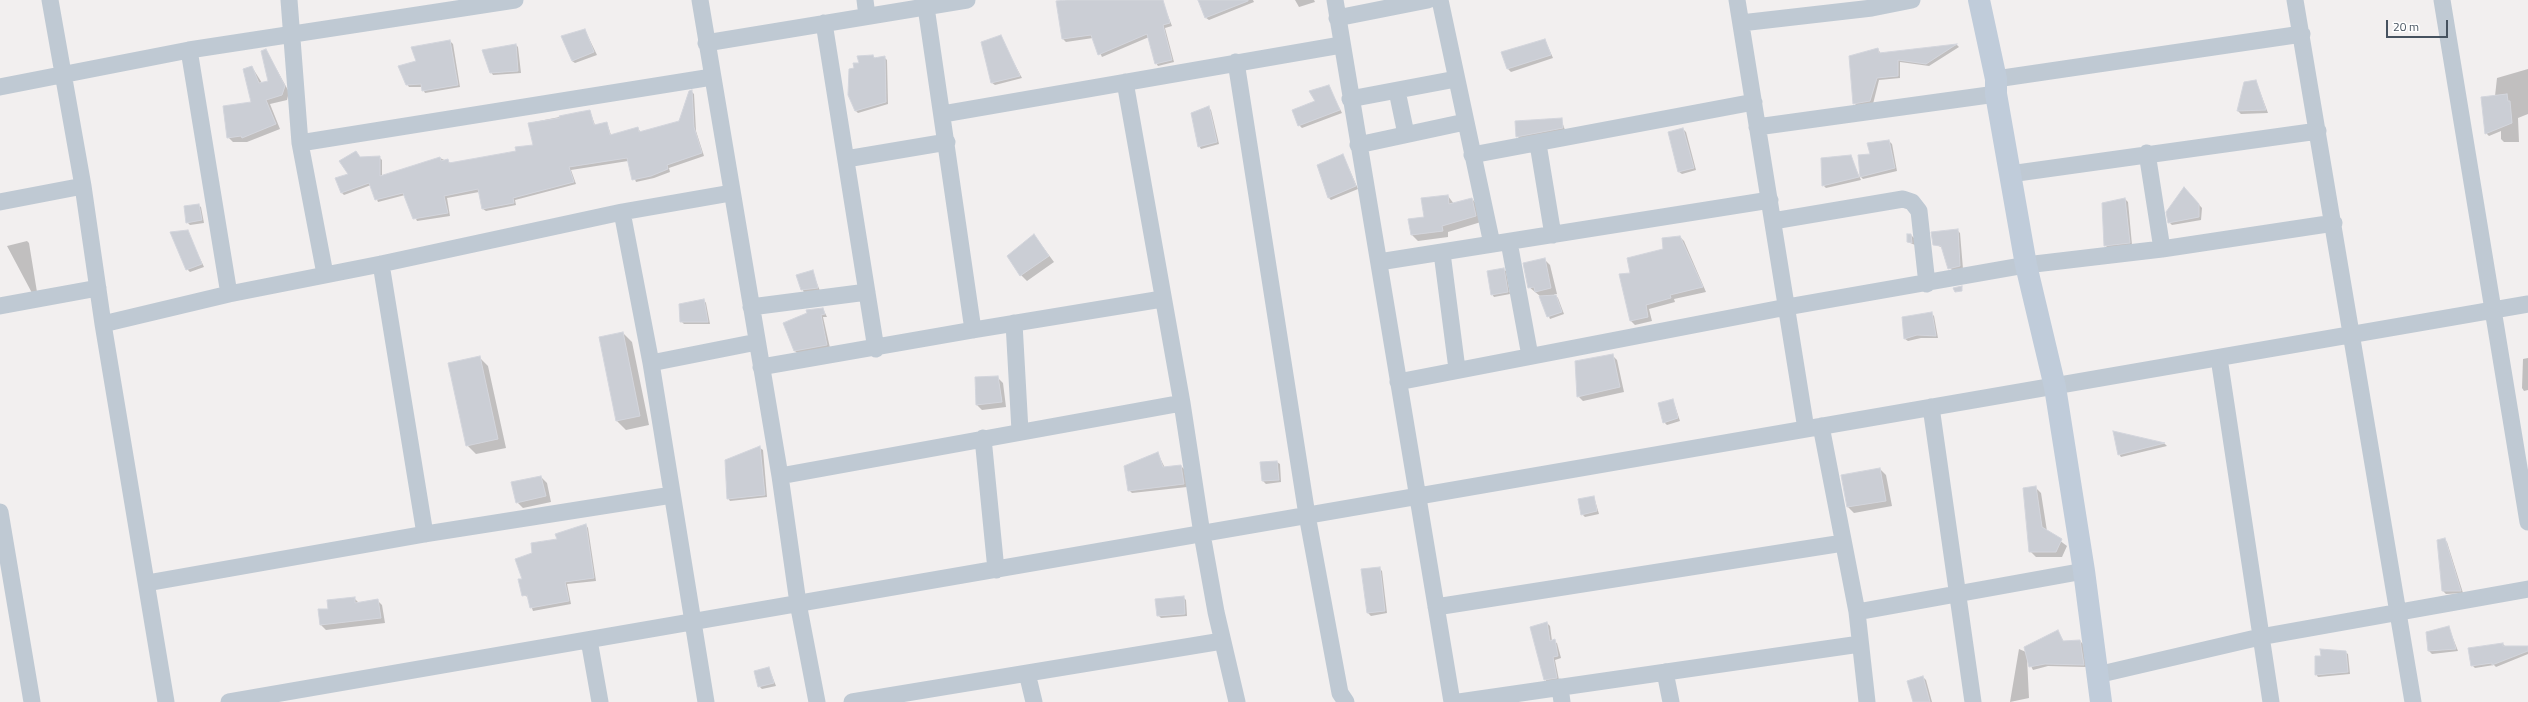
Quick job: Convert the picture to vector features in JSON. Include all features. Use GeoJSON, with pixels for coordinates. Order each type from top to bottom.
{"type":"FeatureCollection","features":[{"type":"Feature","properties":{"kind":"street"},"geometry":{"type":"LineString","coordinates":[[50,0],[83,186],[103,324],[166,702]]}},
{"type":"Feature","properties":{"kind":"street"},"geometry":{"type":"LineString","coordinates":[[289,0],[300,143],[325,274]]}},
{"type":"Feature","properties":{"kind":"street"},"geometry":{"type":"LineString","coordinates":[[0,87],[64,76],[189,50],[515,0]]}},
{"type":"Feature","properties":{"kind":"street"},"geometry":{"type":"LineString","coordinates":[[700,0],[706,43],[780,476],[798,604],[817,702]]}},
{"type":"Feature","properties":{"kind":"street"},"geometry":{"type":"LineString","coordinates":[[706,43],[824,23],[866,8],[926,7],[967,0]]}},
{"type":"Feature","properties":{"kind":"street"},"geometry":{"type":"LineString","coordinates":[[1335,0],[1340,45],[1380,262],[1398,382],[1452,702]]}},
{"type":"Feature","properties":{"kind":"street"},"geometry":{"type":"LineString","coordinates":[[1440,0],[1492,244]]}},
{"type":"Feature","properties":{"kind":"street"},"geometry":{"type":"LineString","coordinates":[[1737,0],[1787,307],[1814,428],[1843,543],[1857,612],[1867,702]]}},
{"type":"Feature","properties":{"kind":"street"},"geometry":{"type":"LineString","coordinates":[[1741,23],[1872,8],[1912,0]]}},
{"type":"Feature","properties":{"kind":"street"},"geometry":{"type":"LineString","coordinates":[[1979,0],[1996,87],[2026,265],[2055,387],[2084,571],[2101,702]]}},
{"type":"Feature","properties":{"kind":"street"},"geometry":{"type":"LineString","coordinates":[[2298,0],[2302,34],[2399,613],[2412,702]]}},
{"type":"Feature","properties":{"kind":"street"},"geometry":{"type":"LineString","coordinates":[[2442,0],[2528,522]]}},
{"type":"Feature","properties":{"kind":"street"},"geometry":{"type":"LineString","coordinates":[[1337,18],[1420,1]]}},
{"type":"Feature","properties":{"kind":"street"},"geometry":{"type":"LineString","coordinates":[[926,7],[943,114],[973,330]]}},
{"type":"Feature","properties":{"kind":"street"},"geometry":{"type":"LineString","coordinates":[[824,23],[876,349]]}},
{"type":"Feature","properties":{"kind":"street"},"geometry":{"type":"LineString","coordinates":[[1757,127],[2302,34]]}},
{"type":"Feature","properties":{"kind":"street"},"geometry":{"type":"LineString","coordinates":[[943,114],[1340,45]]}},
{"type":"Feature","properties":{"kind":"street"},"geometry":{"type":"LineString","coordinates":[[189,50],[230,294]]}},
{"type":"Feature","properties":{"kind":"street"},"geometry":{"type":"LineString","coordinates":[[1236,62],[1307,515],[1340,692],[1346,702]]}},
{"type":"Feature","properties":{"kind":"street"},"geometry":{"type":"LineString","coordinates":[[300,143],[712,77]]}},
{"type":"Feature","properties":{"kind":"street"},"geometry":{"type":"LineString","coordinates":[[1350,99],[1456,80]]}},
{"type":"Feature","properties":{"kind":"street"},"geometry":{"type":"LineString","coordinates":[[1125,82],[1162,300],[1182,403],[1202,534],[1222,641],[1237,702]]}},
{"type":"Feature","properties":{"kind":"street"},"geometry":{"type":"LineString","coordinates":[[1396,91],[1406,134]]}},
{"type":"Feature","properties":{"kind":"street"},"geometry":{"type":"LineString","coordinates":[[1472,155],[1538,144],[1754,102]]}},
{"type":"Feature","properties":{"kind":"street"},"geometry":{"type":"LineString","coordinates":[[1358,145],[1465,122]]}},
{"type":"Feature","properties":{"kind":"street"},"geometry":{"type":"LineString","coordinates":[[2010,174],[2147,153],[2318,131]]}},
{"type":"Feature","properties":{"kind":"street"},"geometry":{"type":"LineString","coordinates":[[846,159],[947,142]]}},
{"type":"Feature","properties":{"kind":"street"},"geometry":{"type":"LineString","coordinates":[[1538,144],[1553,235]]}},
{"type":"Feature","properties":{"kind":"street"},"geometry":{"type":"LineString","coordinates":[[2147,153],[2162,249]]}},
{"type":"Feature","properties":{"kind":"street"},"geometry":{"type":"LineString","coordinates":[[0,202],[83,186]]}},
{"type":"Feature","properties":{"kind":"street"},"geometry":{"type":"LineString","coordinates":[[103,324],[230,294],[381,264],[622,212],[732,193]]}},
{"type":"Feature","properties":{"kind":"street"},"geometry":{"type":"LineString","coordinates":[[1774,221],[1903,199],[1912,202],[1920,211],[1927,284]]}},
{"type":"Feature","properties":{"kind":"street"},"geometry":{"type":"LineString","coordinates":[[1380,262],[1770,200]]}},
{"type":"Feature","properties":{"kind":"street"},"geometry":{"type":"LineString","coordinates":[[622,212],[651,363],[706,702]]}},
{"type":"Feature","properties":{"kind":"street"},"geometry":{"type":"LineString","coordinates":[[1398,382],[1787,307],[1927,284],[2026,265],[2162,249],[2334,223]]}},
{"type":"Feature","properties":{"kind":"street"},"geometry":{"type":"LineString","coordinates":[[1510,242],[1530,356]]}},
{"type":"Feature","properties":{"kind":"street"},"geometry":{"type":"LineString","coordinates":[[1442,252],[1457,370]]}},
{"type":"Feature","properties":{"kind":"street"},"geometry":{"type":"LineString","coordinates":[[381,264],[425,534]]}},
{"type":"Feature","properties":{"kind":"street"},"geometry":{"type":"LineString","coordinates":[[0,306],[98,288]]}},
{"type":"Feature","properties":{"kind":"street"},"geometry":{"type":"LineString","coordinates":[[751,307],[867,292]]}},
{"type":"Feature","properties":{"kind":"street"},"geometry":{"type":"LineString","coordinates":[[761,367],[876,349],[1014,323],[1162,300]]}},
{"type":"Feature","properties":{"kind":"street"},"geometry":{"type":"LineString","coordinates":[[229,702],[2528,304]]}},
{"type":"Feature","properties":{"kind":"street"},"geometry":{"type":"LineString","coordinates":[[1014,323],[1020,431]]}},
{"type":"Feature","properties":{"kind":"street"},"geometry":{"type":"LineString","coordinates":[[651,363],[757,342]]}},
{"type":"Feature","properties":{"kind":"street"},"geometry":{"type":"LineString","coordinates":[[2219,358],[2271,702]]}},
{"type":"Feature","properties":{"kind":"street"},"geometry":{"type":"LineString","coordinates":[[780,476],[1020,431],[1182,403]]}},
{"type":"Feature","properties":{"kind":"street"},"geometry":{"type":"LineString","coordinates":[[1931,407],[1973,702]]}},
{"type":"Feature","properties":{"kind":"street"},"geometry":{"type":"LineString","coordinates":[[983,438],[996,570]]}},
{"type":"Feature","properties":{"kind":"street"},"geometry":{"type":"LineString","coordinates":[[147,583],[425,534],[672,495]]}},
{"type":"Feature","properties":{"kind":"street"},"geometry":{"type":"LineString","coordinates":[[0,512],[32,702]]}},
{"type":"Feature","properties":{"kind":"street"},"geometry":{"type":"LineString","coordinates":[[1436,606],[1843,543]]}},
{"type":"Feature","properties":{"kind":"street"},"geometry":{"type":"LineString","coordinates":[[1857,612],[1958,595],[2084,571]]}},
{"type":"Feature","properties":{"kind":"street"},"geometry":{"type":"LineString","coordinates":[[2097,675],[2260,637],[2528,589]]}},
{"type":"Feature","properties":{"kind":"street"},"geometry":{"type":"LineString","coordinates":[[590,640],[600,702]]}},
{"type":"Feature","properties":{"kind":"street"},"geometry":{"type":"LineString","coordinates":[[852,702],[1222,641]]}},
{"type":"Feature","properties":{"kind":"street"},"geometry":{"type":"LineString","coordinates":[[1459,702],[1561,695],[1665,672],[1860,644]]}},
{"type":"Feature","properties":{"kind":"street"},"geometry":{"type":"LineString","coordinates":[[1665,672],[1671,702]]}},
{"type":"Feature","properties":{"kind":"street"},"geometry":{"type":"LineString","coordinates":[[1027,674],[1034,702]]}},
{"type":"Feature","properties":{"kind":"building"},"geometry":{"type":"Polygon","coordinates":[[[1163,0],[1170,23],[1163,25],[1172,60],[1155,64],[1147,34],[1098,55],[1091,35],[1062,39],[1056,1],[1163,0]]]}},
{"type":"Feature","properties":{"kind":"building"},"geometry":{"type":"Polygon","coordinates":[[[1198,0],[1248,0],[1248,1],[1205,18],[1198,0]]]}},
{"type":"Feature","properties":{"kind":"building"},"geometry":{"type":"Polygon","coordinates":[[[585,29],[594,52],[572,61],[561,36],[585,29]]]}},
{"type":"Feature","properties":{"kind":"building"},"geometry":{"type":"Polygon","coordinates":[[[1001,35],[1020,76],[991,83],[981,42],[1001,35]]]}},
{"type":"Feature","properties":{"kind":"building"},"geometry":{"type":"Polygon","coordinates":[[[1545,39],[1551,55],[1507,69],[1501,52],[1545,39]]]}},
{"type":"Feature","properties":{"kind":"building"},"geometry":{"type":"Polygon","coordinates":[[[450,40],[458,85],[422,91],[421,84],[406,85],[398,66],[416,61],[411,47],[450,40]]]}},
{"type":"Feature","properties":{"kind":"building"},"geometry":{"type":"Polygon","coordinates":[[[516,44],[518,71],[490,73],[482,50],[516,44]]]}},
{"type":"Feature","properties":{"kind":"building"},"geometry":{"type":"Polygon","coordinates":[[[1957,44],[1926,64],[1898,60],[1898,76],[1877,78],[1870,101],[1853,104],[1849,56],[1878,48],[1879,53],[1957,44]]]}},
{"type":"Feature","properties":{"kind":"building"},"geometry":{"type":"Polygon","coordinates":[[[266,49],[285,86],[282,95],[266,100],[276,124],[242,138],[241,136],[227,138],[223,106],[251,102],[243,69],[252,66],[259,83],[268,81],[261,51],[266,49]]]}},
{"type":"Feature","properties":{"kind":"building"},"geometry":{"type":"Polygon","coordinates":[[[873,55],[874,58],[885,56],[886,102],[855,111],[848,95],[849,69],[854,68],[853,63],[859,63],[857,56],[873,55]]]}},
{"type":"Feature","properties":{"kind":"building"},"geometry":{"type":"Polygon","coordinates":[[[2256,80],[2266,110],[2237,111],[2244,82],[2256,80]]]}},
{"type":"Feature","properties":{"kind":"building"},"geometry":{"type":"Polygon","coordinates":[[[1329,85],[1340,110],[1298,126],[1292,110],[1315,101],[1309,91],[1329,85]]]}},
{"type":"Feature","properties":{"kind":"building"},"geometry":{"type":"Polygon","coordinates":[[[692,90],[694,127],[702,153],[667,165],[668,169],[651,176],[632,180],[627,158],[569,167],[574,182],[513,198],[514,203],[482,209],[478,189],[444,196],[448,213],[413,219],[403,193],[375,200],[369,183],[341,193],[335,178],[348,174],[339,161],[356,151],[360,157],[380,156],[380,176],[440,157],[441,161],[448,159],[449,163],[516,151],[515,147],[533,145],[528,123],[560,118],[559,116],[590,110],[594,125],[607,122],[610,135],[638,127],[639,132],[679,121],[689,91],[692,90]]]}},
{"type":"Feature","properties":{"kind":"building"},"geometry":{"type":"Polygon","coordinates":[[[2507,94],[2508,101],[2510,101],[2512,123],[2485,134],[2481,97],[2507,94]]]}},
{"type":"Feature","properties":{"kind":"building"},"geometry":{"type":"Polygon","coordinates":[[[1209,106],[1217,142],[1198,147],[1191,113],[1209,106]]]}},
{"type":"Feature","properties":{"kind":"building"},"geometry":{"type":"Polygon","coordinates":[[[1562,118],[1563,128],[1516,137],[1515,121],[1562,118]]]}},
{"type":"Feature","properties":{"kind":"building"},"geometry":{"type":"Polygon","coordinates":[[[1683,128],[1694,168],[1678,172],[1668,132],[1683,128]]]}},
{"type":"Feature","properties":{"kind":"building"},"geometry":{"type":"Polygon","coordinates":[[[1889,140],[1895,168],[1860,177],[1858,155],[1870,154],[1867,143],[1889,140]]]}},
{"type":"Feature","properties":{"kind":"building"},"geometry":{"type":"Polygon","coordinates":[[[1343,154],[1356,186],[1328,198],[1317,165],[1343,154]]]}},
{"type":"Feature","properties":{"kind":"building"},"geometry":{"type":"Polygon","coordinates":[[[1851,155],[1859,177],[1822,186],[1821,158],[1851,155]]]}},
{"type":"Feature","properties":{"kind":"building"},"geometry":{"type":"Polygon","coordinates":[[[2184,187],[2199,204],[2199,217],[2168,223],[2166,212],[2184,187]]]}},
{"type":"Feature","properties":{"kind":"building"},"geometry":{"type":"Polygon","coordinates":[[[1448,195],[1449,204],[1472,198],[1476,216],[1442,226],[1443,231],[1411,235],[1408,219],[1424,217],[1421,198],[1448,195]]]}},
{"type":"Feature","properties":{"kind":"building"},"geometry":{"type":"Polygon","coordinates":[[[2125,198],[2130,243],[2104,246],[2102,203],[2125,198]]]}},
{"type":"Feature","properties":{"kind":"building"},"geometry":{"type":"Polygon","coordinates":[[[199,204],[202,220],[186,223],[184,206],[199,204]]]}},
{"type":"Feature","properties":{"kind":"building"},"geometry":{"type":"Polygon","coordinates":[[[1958,229],[1960,266],[1948,269],[1941,246],[1933,245],[1931,232],[1958,229]]]}},
{"type":"Feature","properties":{"kind":"building"},"geometry":{"type":"Polygon","coordinates":[[[188,230],[202,264],[186,270],[170,232],[188,230]]]}},
{"type":"Feature","properties":{"kind":"building"},"geometry":{"type":"Polygon","coordinates":[[[1034,234],[1049,256],[1020,276],[1007,256],[1034,234]]]}},
{"type":"Feature","properties":{"kind":"building"},"geometry":{"type":"Polygon","coordinates":[[[1907,234],[1911,234],[1912,243],[1907,242],[1907,234]]]}},
{"type":"Feature","properties":{"kind":"building"},"geometry":{"type":"Polygon","coordinates":[[[1680,236],[1703,287],[1670,295],[1671,298],[1646,305],[1648,317],[1630,321],[1619,274],[1630,273],[1627,258],[1663,249],[1662,238],[1680,236]]]}},
{"type":"Feature","properties":{"kind":"building"},"geometry":{"type":"Polygon","coordinates":[[[1545,258],[1551,288],[1535,292],[1534,287],[1528,288],[1523,263],[1545,258]]]}},
{"type":"Feature","properties":{"kind":"building"},"geometry":{"type":"Polygon","coordinates":[[[1504,268],[1508,292],[1491,295],[1487,271],[1504,268]]]}},
{"type":"Feature","properties":{"kind":"building"},"geometry":{"type":"Polygon","coordinates":[[[813,270],[818,288],[801,290],[796,275],[813,270]]]}},
{"type":"Feature","properties":{"kind":"building"},"geometry":{"type":"Polygon","coordinates":[[[1962,286],[1962,291],[1955,292],[1953,288],[1962,286]]]}},
{"type":"Feature","properties":{"kind":"building"},"geometry":{"type":"Polygon","coordinates":[[[1556,295],[1562,312],[1547,317],[1539,296],[1556,295]]]}},
{"type":"Feature","properties":{"kind":"building"},"geometry":{"type":"Polygon","coordinates":[[[704,299],[708,322],[680,322],[679,304],[704,299]]]}},
{"type":"Feature","properties":{"kind":"building"},"geometry":{"type":"Polygon","coordinates":[[[823,308],[825,314],[821,315],[827,345],[794,351],[783,323],[807,313],[806,310],[823,308]]]}},
{"type":"Feature","properties":{"kind":"building"},"geometry":{"type":"Polygon","coordinates":[[[1932,312],[1936,336],[1917,335],[1904,339],[1902,317],[1932,312]]]}},
{"type":"Feature","properties":{"kind":"building"},"geometry":{"type":"Polygon","coordinates":[[[623,332],[640,416],[616,421],[599,337],[623,332]]]}},
{"type":"Feature","properties":{"kind":"building"},"geometry":{"type":"Polygon","coordinates":[[[1613,354],[1620,387],[1577,397],[1575,361],[1613,354]]]}},
{"type":"Feature","properties":{"kind":"building"},"geometry":{"type":"Polygon","coordinates":[[[480,356],[498,439],[466,446],[448,363],[480,356]]]}},
{"type":"Feature","properties":{"kind":"building"},"geometry":{"type":"Polygon","coordinates":[[[998,376],[1002,402],[976,405],[975,377],[998,376]]]}},
{"type":"Feature","properties":{"kind":"building"},"geometry":{"type":"Polygon","coordinates":[[[1673,399],[1678,418],[1663,423],[1658,403],[1673,399]]]}},
{"type":"Feature","properties":{"kind":"building"},"geometry":{"type":"Polygon","coordinates":[[[2113,431],[2165,443],[2118,455],[2113,431]]]}},
{"type":"Feature","properties":{"kind":"building"},"geometry":{"type":"Polygon","coordinates":[[[760,446],[765,495],[727,499],[725,460],[760,446]]]}},
{"type":"Feature","properties":{"kind":"building"},"geometry":{"type":"Polygon","coordinates":[[[1158,452],[1163,467],[1181,465],[1184,484],[1128,491],[1124,466],[1158,452]]]}},
{"type":"Feature","properties":{"kind":"building"},"geometry":{"type":"Polygon","coordinates":[[[1277,461],[1279,480],[1262,481],[1260,462],[1277,461]]]}},
{"type":"Feature","properties":{"kind":"building"},"geometry":{"type":"Polygon","coordinates":[[[1880,468],[1886,501],[1847,507],[1841,475],[1880,468]]]}},
{"type":"Feature","properties":{"kind":"building"},"geometry":{"type":"Polygon","coordinates":[[[541,476],[546,496],[516,503],[511,482],[541,476]]]}},
{"type":"Feature","properties":{"kind":"building"},"geometry":{"type":"Polygon","coordinates":[[[2036,486],[2042,527],[2062,539],[2056,552],[2029,552],[2023,488],[2036,486]]]}},
{"type":"Feature","properties":{"kind":"building"},"geometry":{"type":"Polygon","coordinates":[[[1594,496],[1597,511],[1581,515],[1578,499],[1594,496]]]}},
{"type":"Feature","properties":{"kind":"building"},"geometry":{"type":"Polygon","coordinates":[[[586,524],[594,578],[565,582],[569,601],[530,608],[527,595],[522,596],[518,579],[522,579],[515,559],[532,553],[531,543],[557,539],[555,534],[586,524]]]}},
{"type":"Feature","properties":{"kind":"building"},"geometry":{"type":"Polygon","coordinates":[[[2445,538],[2461,591],[2442,591],[2437,540],[2445,538]]]}},
{"type":"Feature","properties":{"kind":"building"},"geometry":{"type":"Polygon","coordinates":[[[1380,567],[1385,611],[1367,613],[1361,569],[1380,567]]]}},
{"type":"Feature","properties":{"kind":"building"},"geometry":{"type":"Polygon","coordinates":[[[1184,596],[1185,614],[1157,616],[1155,599],[1184,596]]]}},
{"type":"Feature","properties":{"kind":"building"},"geometry":{"type":"Polygon","coordinates":[[[355,597],[355,603],[378,599],[381,618],[320,625],[318,609],[328,609],[327,600],[355,597]]]}},
{"type":"Feature","properties":{"kind":"building"},"geometry":{"type":"Polygon","coordinates":[[[1547,622],[1550,641],[1555,639],[1558,656],[1553,657],[1557,678],[1544,680],[1530,627],[1547,622]]]}},
{"type":"Feature","properties":{"kind":"building"},"geometry":{"type":"Polygon","coordinates":[[[2449,626],[2456,649],[2428,651],[2426,632],[2449,626]]]}},
{"type":"Feature","properties":{"kind":"building"},"geometry":{"type":"Polygon","coordinates":[[[2058,630],[2063,641],[2080,640],[2084,665],[2045,664],[2029,667],[2024,647],[2058,630]]]}},
{"type":"Feature","properties":{"kind":"building"},"geometry":{"type":"Polygon","coordinates":[[[2503,643],[2503,646],[2528,646],[2528,651],[2492,665],[2492,663],[2471,666],[2468,648],[2503,643]]]}},
{"type":"Feature","properties":{"kind":"building"},"geometry":{"type":"Polygon","coordinates":[[[2320,649],[2346,651],[2348,672],[2315,675],[2315,656],[2321,656],[2320,649]]]}},
{"type":"Feature","properties":{"kind":"building"},"geometry":{"type":"Polygon","coordinates":[[[769,667],[774,683],[758,687],[754,671],[769,667]]]}},
{"type":"Feature","properties":{"kind":"building"},"geometry":{"type":"Polygon","coordinates":[[[1923,676],[1930,702],[1913,702],[1907,681],[1923,676]]]}}]}
